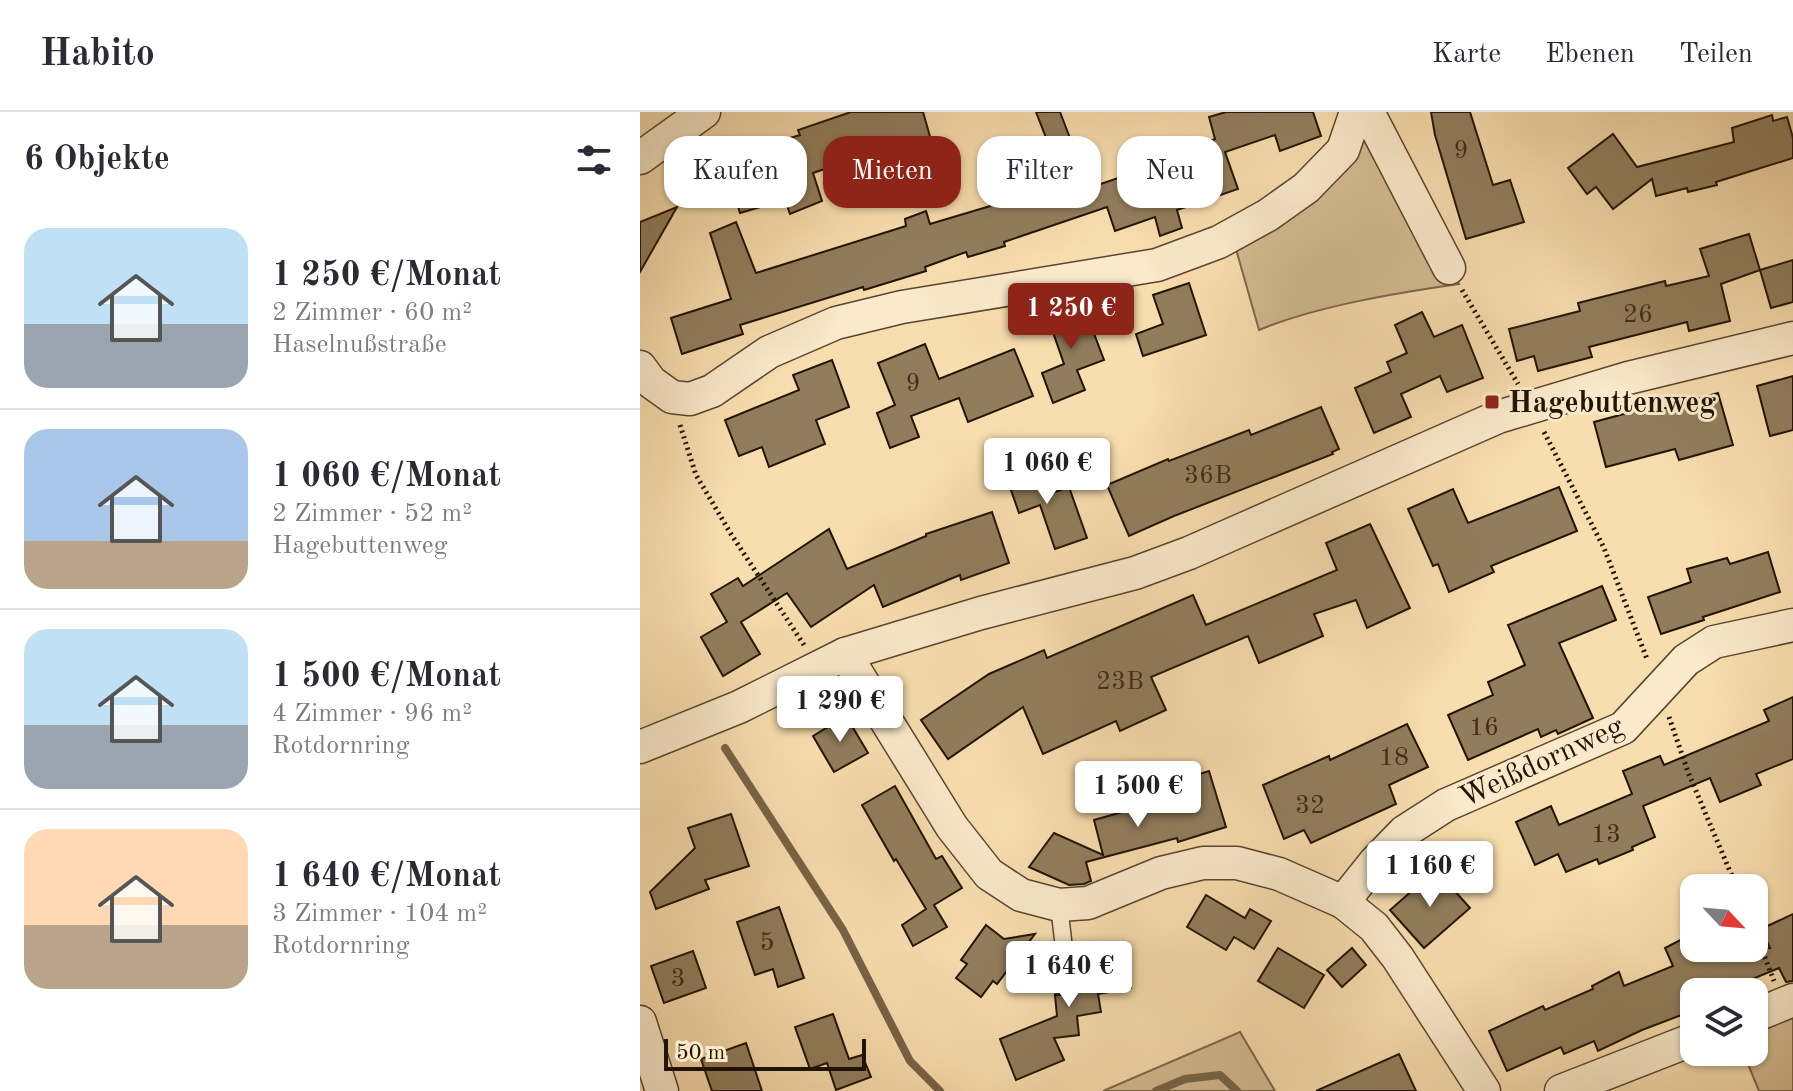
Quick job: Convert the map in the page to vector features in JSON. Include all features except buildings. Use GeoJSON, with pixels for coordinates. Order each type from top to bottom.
{"type":"FeatureCollection","features":[{"type":"Feature","properties":{"kind":"street"},"geometry":{"type":"LineString","coordinates":[[640,158],[704,112]]}},
{"type":"Feature","properties":{"kind":"street"},"geometry":{"type":"LineString","coordinates":[[654,382],[690,399],[712,391],[769,352],[836,323],[902,307],[1157,265],[1219,242],[1268,215],[1306,188],[1343,150],[1356,112]]}},
{"type":"Feature","properties":{"kind":"street"},"geometry":{"type":"LineString","coordinates":[[1368,112],[1449,268]]}},
{"type":"Feature","properties":{"kind":"street"},"geometry":{"type":"LineString","coordinates":[[640,747],[739,707],[832,660],[1162,563],[1261,523],[1432,444],[1530,406],[1628,378],[1793,338]]}},
{"type":"Feature","properties":{"kind":"street","name":"Weißdornweg"},"geometry":{"type":"LineString","coordinates":[[1343,902],[1404,832],[1446,805],[1623,728],[1686,660],[1714,642],[1793,625]]}},
{"type":"Feature","properties":{"kind":"street"},"geometry":{"type":"LineString","coordinates":[[832,660],[989,874],[1021,895],[1059,905],[1088,903],[1161,873],[1203,863],[1237,863],[1279,874],[1343,902],[1374,927],[1398,958],[1484,1091]]}},
{"type":"Feature","properties":{"kind":"street"},"geometry":{"type":"LineString","coordinates":[[640,1022],[662,1091]]}},
{"type":"Feature","properties":{"kind":"street"},"geometry":{"type":"LineString","coordinates":[[1561,1091],[1680,1044]]}},
{"type":"Feature","properties":{"kind":"lane"},"geometry":{"type":"LineString","coordinates":[[1058,985],[1065,975],[1066,966],[1059,905]]}},
{"type":"Feature","properties":{"kind":"path"},"geometry":{"type":"LineString","coordinates":[[1449,268],[1530,406],[1604,548],[1688,772],[1731,874]]}},
{"type":"Feature","properties":{"kind":"path"},"geometry":{"type":"LineString","coordinates":[[654,382],[696,475],[731,534],[832,660]]}},
{"type":"Feature","properties":{"kind":"path"},"geometry":{"type":"LineString","coordinates":[[1764,962],[1777,1007]]}},
{"type":"Feature","properties":{"kind":"shaded area"},"geometry":{"type":"Polygon","coordinates":[[[1356,112],[1459,284],[1331,307],[1259,330],[1232,235],[1268,215],[1356,112]]]}},
{"type":"Feature","properties":{"kind":"shaded area"},"geometry":{"type":"Polygon","coordinates":[[[1793,1000],[1793,1091],[1759,1091],[1749,1066],[1768,1066],[1768,1010],[1793,1000]]]}},
{"type":"Feature","properties":{"kind":"shaded area"},"geometry":{"type":"Polygon","coordinates":[[[1240,1032],[1275,1091],[1103,1091],[1240,1032]]]}},
{"type":"Feature","properties":{"kind":"waterway"},"geometry":{"type":"LineString","coordinates":[[725,748],[843,930],[910,1061],[940,1091]]}},
{"type":"Feature","properties":{"kind":"waterway"},"geometry":{"type":"LineString","coordinates":[[1156,1091],[1185,1079],[1220,1075],[1237,1091]]}},
{"type":"Feature","properties":{"kind":"place","name":"Hagebuttenweg"},"geometry":{"type":"Point","coordinates":[1492,402]}}]}
